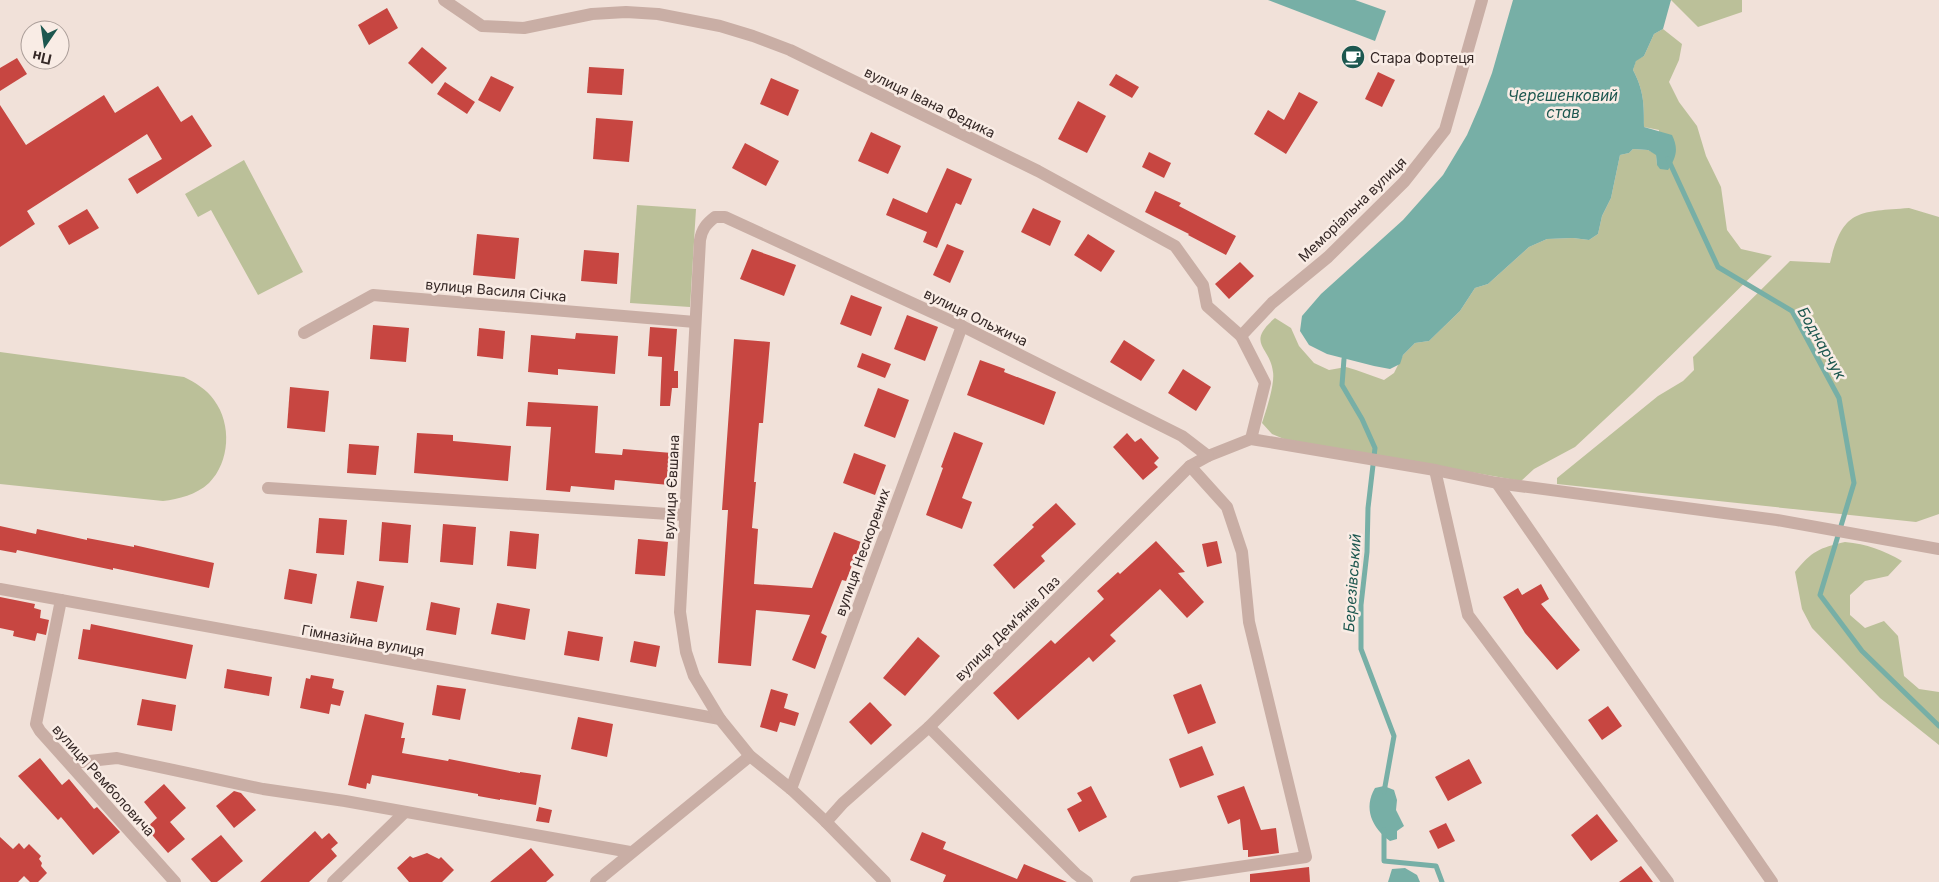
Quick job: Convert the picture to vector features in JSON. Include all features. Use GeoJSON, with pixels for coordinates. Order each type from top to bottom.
{"type":"FeatureCollection","features":[{"type":"Feature","properties":{"kind":"street","name":"вулиця Івана Федика"},"geometry":{"type":"LineString","coordinates":[[444,0],[482,26],[524,28],[592,14],[626,12],[658,14],[720,26],[754,36],[790,50],[1038,171],[1175,246],[1203,285],[1207,306],[1241,336],[1259,368],[1265,384],[1251,439]]}},
{"type":"Feature","properties":{"kind":"street","name":"Меморіальна вулиця"},"geometry":{"type":"LineString","coordinates":[[1241,336],[1272,303],[1328,257],[1404,182],[1434,146],[1445,130],[1482,0]]}},
{"type":"Feature","properties":{"kind":"street","name":"вулиця Євшана"},"geometry":{"type":"LineString","coordinates":[[725,217],[715,216],[702,230],[700,240],[680,612],[686,652],[694,676],[720,719],[750,756],[791,789],[885,882]]}},
{"type":"Feature","properties":{"kind":"street","name":"вулиця Ольжича"},"geometry":{"type":"LineString","coordinates":[[725,217],[962,326],[1182,436],[1208,456]]}},
{"type":"Feature","properties":{"kind":"street","name":"вулиця Василя Січка"},"geometry":{"type":"LineString","coordinates":[[304,333],[373,295],[695,322]]}},
{"type":"Feature","properties":{"kind":"street","name":"вулиця Нескорених"},"geometry":{"type":"LineString","coordinates":[[791,789],[962,326]]}},
{"type":"Feature","properties":{"kind":"street"},"geometry":{"type":"LineString","coordinates":[[1251,439],[1435,470],[1497,483],[1777,520],[1939,549]]}},
{"type":"Feature","properties":{"kind":"street","name":"вулиця Демʼянів Лаз"},"geometry":{"type":"LineString","coordinates":[[826,822],[843,803],[929,727],[1190,466],[1208,456],[1251,439]]}},
{"type":"Feature","properties":{"kind":"street"},"geometry":{"type":"LineString","coordinates":[[1136,882],[1306,857],[1249,622],[1242,552],[1227,507],[1190,466]]}},
{"type":"Feature","properties":{"kind":"street"},"geometry":{"type":"LineString","coordinates":[[1435,470],[1468,615],[1668,882]]}},
{"type":"Feature","properties":{"kind":"street"},"geometry":{"type":"LineString","coordinates":[[1497,483],[1772,882]]}},
{"type":"Feature","properties":{"kind":"street"},"geometry":{"type":"LineString","coordinates":[[268,488],[684,515]]}},
{"type":"Feature","properties":{"kind":"street","name":"Гімназійна вулиця"},"geometry":{"type":"LineString","coordinates":[[0,590],[720,719]]}},
{"type":"Feature","properties":{"kind":"street","name":"вулиця Ремболовича"},"geometry":{"type":"LineString","coordinates":[[62,600],[36,724],[40,731],[175,882]]}},
{"type":"Feature","properties":{"kind":"street"},"geometry":{"type":"LineString","coordinates":[[929,727],[1086,882]]}},
{"type":"Feature","properties":{"kind":"street"},"geometry":{"type":"LineString","coordinates":[[596,882],[630,852],[750,756]]}},
{"type":"Feature","properties":{"kind":"street"},"geometry":{"type":"LineString","coordinates":[[71,764],[117,758],[264,789],[630,852]]}},
{"type":"Feature","properties":{"kind":"street"},"geometry":{"type":"LineString","coordinates":[[333,882],[406,812]]}},
{"type":"Feature","properties":{"kind":"green space"},"geometry":{"type":"Polygon","coordinates":[[[1671,0],[1742,0],[1742,12],[1698,27],[1671,0]]]}},
{"type":"Feature","properties":{"kind":"green space"},"geometry":{"type":"Polygon","coordinates":[[[1663,29],[1682,44],[1679,60],[1669,82],[1679,102],[1697,126],[1706,156],[1721,187],[1727,230],[1741,249],[1772,256],[1633,393],[1575,447],[1534,469],[1521,481],[1284,439],[1272,434],[1262,423],[1270,398],[1273,372],[1271,363],[1260,340],[1266,327],[1275,318],[1291,328],[1299,346],[1314,363],[1329,370],[1346,367],[1384,380],[1394,373],[1403,355],[1415,343],[1429,341],[1460,311],[1475,288],[1488,284],[1529,247],[1547,239],[1573,238],[1589,240],[1598,234],[1602,216],[1611,198],[1620,155],[1629,153],[1633,149],[1648,150],[1656,154],[1657,165],[1659,130],[1644,127],[1643,98],[1633,70],[1636,60],[1644,56],[1654,34],[1663,29]]]}},
{"type":"Feature","properties":{"kind":"green space"},"geometry":{"type":"Polygon","coordinates":[[[244,160],[303,272],[258,295],[211,210],[198,217],[185,194],[244,160]]]}},
{"type":"Feature","properties":{"kind":"green space"},"geometry":{"type":"Polygon","coordinates":[[[637,205],[696,209],[690,307],[630,303],[637,205]]]}},
{"type":"Feature","properties":{"kind":"green space"},"geometry":{"type":"Polygon","coordinates":[[[1909,208],[1939,217],[1939,514],[1916,522],[1557,484],[1557,478],[1658,396],[1683,381],[1694,370],[1693,357],[1790,261],[1830,263],[1841,232],[1847,223],[1855,217],[1877,211],[1909,208]]]}},
{"type":"Feature","properties":{"kind":"green space"},"geometry":{"type":"Polygon","coordinates":[[[0,352],[184,377],[204,389],[220,410],[226,431],[225,454],[221,465],[216,474],[204,487],[181,498],[163,501],[0,484],[0,352]]]}},
{"type":"Feature","properties":{"kind":"green space"},"geometry":{"type":"Polygon","coordinates":[[[1845,542],[1875,548],[1902,561],[1888,576],[1865,581],[1850,595],[1850,615],[1865,628],[1884,621],[1898,636],[1904,676],[1919,689],[1939,692],[1939,745],[1880,698],[1812,628],[1802,609],[1795,572],[1806,559],[1817,551],[1845,542]]]}},
{"type":"Feature","properties":{"kind":"water"},"geometry":{"type":"Polygon","coordinates":[[[1268,0],[1355,0],[1386,11],[1375,41],[1268,0]]]}},
{"type":"Feature","properties":{"kind":"water","name":"Черешенковий став"},"geometry":{"type":"Polygon","coordinates":[[[1513,0],[1671,0],[1663,29],[1654,34],[1644,56],[1636,61],[1633,70],[1643,98],[1644,127],[1672,135],[1674,140],[1676,153],[1671,166],[1668,170],[1660,169],[1657,165],[1656,155],[1648,150],[1633,149],[1629,153],[1620,155],[1611,198],[1602,216],[1598,234],[1589,240],[1573,238],[1547,239],[1529,247],[1488,284],[1475,288],[1460,311],[1429,341],[1415,343],[1403,355],[1400,364],[1390,369],[1327,354],[1309,345],[1300,331],[1302,316],[1321,294],[1403,220],[1443,175],[1467,135],[1492,73],[1513,0]]]}},
{"type":"Feature","properties":{"kind":"water"},"geometry":{"type":"Polygon","coordinates":[[[1384,786],[1394,790],[1397,800],[1396,810],[1404,826],[1397,831],[1397,839],[1390,841],[1374,824],[1370,810],[1371,795],[1375,788],[1384,786]]]}},
{"type":"Feature","properties":{"kind":"water"},"geometry":{"type":"Polygon","coordinates":[[[1405,868],[1417,875],[1420,882],[1388,882],[1392,869],[1405,868]]]}},
{"type":"Feature","properties":{"kind":"building"},"geometry":{"type":"Polygon","coordinates":[[[387,8],[398,28],[369,45],[358,25],[387,8]]]}},
{"type":"Feature","properties":{"kind":"building"},"geometry":{"type":"Polygon","coordinates":[[[422,47],[447,68],[432,84],[408,63],[422,47]]]}},
{"type":"Feature","properties":{"kind":"building"},"geometry":{"type":"Polygon","coordinates":[[[17,58],[20,63],[20,70],[24,70],[27,74],[0,91],[0,68],[17,58]]]}},
{"type":"Feature","properties":{"kind":"building"},"geometry":{"type":"Polygon","coordinates":[[[589,67],[624,69],[622,95],[587,93],[589,67]]]}},
{"type":"Feature","properties":{"kind":"building"},"geometry":{"type":"Polygon","coordinates":[[[1378,72],[1395,80],[1382,107],[1365,99],[1378,72]]]}},
{"type":"Feature","properties":{"kind":"building"},"geometry":{"type":"Polygon","coordinates":[[[1116,74],[1139,87],[1132,98],[1109,85],[1116,74]]]}},
{"type":"Feature","properties":{"kind":"building"},"geometry":{"type":"Polygon","coordinates":[[[491,76],[514,87],[500,112],[478,100],[491,76]]]}},
{"type":"Feature","properties":{"kind":"building"},"geometry":{"type":"Polygon","coordinates":[[[771,78],[799,90],[788,116],[760,104],[771,78]]]}},
{"type":"Feature","properties":{"kind":"building"},"geometry":{"type":"Polygon","coordinates":[[[445,82],[475,102],[467,114],[437,94],[445,82]]]}},
{"type":"Feature","properties":{"kind":"building"},"geometry":{"type":"Polygon","coordinates":[[[158,86],[181,122],[192,115],[212,146],[137,194],[128,179],[162,159],[147,134],[27,211],[35,224],[0,247],[0,105],[26,145],[104,95],[115,113],[158,86]]]}},
{"type":"Feature","properties":{"kind":"building"},"geometry":{"type":"Polygon","coordinates":[[[1299,92],[1318,102],[1286,154],[1254,134],[1268,110],[1284,120],[1299,92]]]}},
{"type":"Feature","properties":{"kind":"building"},"geometry":{"type":"Polygon","coordinates":[[[1078,101],[1106,116],[1087,153],[1058,139],[1078,101]]]}},
{"type":"Feature","properties":{"kind":"building"},"geometry":{"type":"Polygon","coordinates":[[[596,118],[633,121],[629,162],[593,159],[596,118]]]}},
{"type":"Feature","properties":{"kind":"building"},"geometry":{"type":"Polygon","coordinates":[[[871,132],[901,146],[888,174],[858,161],[871,132]]]}},
{"type":"Feature","properties":{"kind":"building"},"geometry":{"type":"Polygon","coordinates":[[[745,143],[779,161],[766,186],[732,168],[745,143]]]}},
{"type":"Feature","properties":{"kind":"building"},"geometry":{"type":"Polygon","coordinates":[[[1149,152],[1171,163],[1164,178],[1142,167],[1149,152]]]}},
{"type":"Feature","properties":{"kind":"building"},"geometry":{"type":"Polygon","coordinates":[[[947,168],[972,179],[961,205],[956,203],[937,248],[923,242],[927,232],[886,215],[893,198],[927,213],[947,168]]]}},
{"type":"Feature","properties":{"kind":"building"},"geometry":{"type":"Polygon","coordinates":[[[1155,191],[1181,203],[1179,206],[1236,236],[1226,255],[1145,212],[1155,191]]]}},
{"type":"Feature","properties":{"kind":"building"},"geometry":{"type":"Polygon","coordinates":[[[1033,208],[1061,221],[1050,246],[1021,232],[1033,208]]]}},
{"type":"Feature","properties":{"kind":"building"},"geometry":{"type":"Polygon","coordinates":[[[87,209],[99,228],[69,245],[58,226],[87,209]]]}},
{"type":"Feature","properties":{"kind":"building"},"geometry":{"type":"Polygon","coordinates":[[[477,234],[519,238],[515,279],[473,275],[477,234]]]}},
{"type":"Feature","properties":{"kind":"building"},"geometry":{"type":"Polygon","coordinates":[[[1088,234],[1115,251],[1101,272],[1074,255],[1088,234]]]}},
{"type":"Feature","properties":{"kind":"building"},"geometry":{"type":"Polygon","coordinates":[[[947,244],[964,251],[950,283],[933,275],[947,244]]]}},
{"type":"Feature","properties":{"kind":"building"},"geometry":{"type":"Polygon","coordinates":[[[752,249],[796,265],[784,296],[740,279],[752,249]]]}},
{"type":"Feature","properties":{"kind":"building"},"geometry":{"type":"Polygon","coordinates":[[[584,250],[619,253],[617,284],[581,281],[584,250]]]}},
{"type":"Feature","properties":{"kind":"building"},"geometry":{"type":"Polygon","coordinates":[[[1240,262],[1254,276],[1229,299],[1215,284],[1240,262]]]}},
{"type":"Feature","properties":{"kind":"building"},"geometry":{"type":"Polygon","coordinates":[[[851,295],[882,307],[871,336],[840,324],[851,295]]]}},
{"type":"Feature","properties":{"kind":"building"},"geometry":{"type":"Polygon","coordinates":[[[907,315],[938,327],[925,361],[894,349],[907,315]]]}},
{"type":"Feature","properties":{"kind":"building"},"geometry":{"type":"Polygon","coordinates":[[[373,325],[409,328],[406,362],[370,359],[373,325]]]}},
{"type":"Feature","properties":{"kind":"building"},"geometry":{"type":"Polygon","coordinates":[[[650,327],[677,329],[674,371],[678,371],[678,388],[672,388],[670,406],[660,406],[662,357],[648,356],[650,327]]]}},
{"type":"Feature","properties":{"kind":"building"},"geometry":{"type":"Polygon","coordinates":[[[479,328],[505,331],[503,359],[477,356],[479,328]]]}},
{"type":"Feature","properties":{"kind":"building"},"geometry":{"type":"Polygon","coordinates":[[[576,333],[618,336],[615,374],[558,369],[558,375],[528,372],[531,335],[575,339],[576,333]]]}},
{"type":"Feature","properties":{"kind":"building"},"geometry":{"type":"Polygon","coordinates":[[[734,339],[770,342],[763,423],[759,423],[754,482],[756,482],[752,528],[758,529],[754,584],[812,588],[834,532],[861,542],[846,581],[842,580],[821,633],[827,636],[815,669],[792,660],[810,615],[756,610],[751,666],[718,663],[728,510],[722,510],[734,339]]]}},
{"type":"Feature","properties":{"kind":"building"},"geometry":{"type":"Polygon","coordinates":[[[1124,340],[1155,360],[1141,381],[1110,362],[1124,340]]]}},
{"type":"Feature","properties":{"kind":"building"},"geometry":{"type":"Polygon","coordinates":[[[862,353],[891,364],[885,378],[857,367],[862,353]]]}},
{"type":"Feature","properties":{"kind":"building"},"geometry":{"type":"Polygon","coordinates":[[[980,360],[1005,369],[1004,372],[1056,392],[1044,425],[967,395],[980,360]]]}},
{"type":"Feature","properties":{"kind":"building"},"geometry":{"type":"Polygon","coordinates":[[[1183,369],[1211,387],[1196,411],[1168,393],[1183,369]]]}},
{"type":"Feature","properties":{"kind":"building"},"geometry":{"type":"Polygon","coordinates":[[[290,387],[329,391],[325,432],[287,428],[290,387]]]}},
{"type":"Feature","properties":{"kind":"building"},"geometry":{"type":"Polygon","coordinates":[[[878,388],[909,400],[895,438],[864,426],[878,388]]]}},
{"type":"Feature","properties":{"kind":"building"},"geometry":{"type":"Polygon","coordinates":[[[528,402],[598,406],[595,453],[622,455],[623,449],[672,453],[669,485],[615,480],[614,490],[571,486],[570,492],[546,490],[551,427],[526,426],[528,402]]]}},
{"type":"Feature","properties":{"kind":"building"},"geometry":{"type":"Polygon","coordinates":[[[954,432],[983,443],[962,498],[972,502],[962,529],[926,515],[954,432]]]}},
{"type":"Feature","properties":{"kind":"building"},"geometry":{"type":"Polygon","coordinates":[[[417,433],[453,435],[453,441],[511,446],[508,481],[414,473],[417,433]]]}},
{"type":"Feature","properties":{"kind":"building"},"geometry":{"type":"Polygon","coordinates":[[[1127,433],[1135,442],[1141,438],[1159,458],[1154,463],[1158,467],[1143,480],[1113,447],[1127,433]]]}},
{"type":"Feature","properties":{"kind":"building"},"geometry":{"type":"Polygon","coordinates":[[[349,444],[379,446],[376,475],[347,473],[349,444]]]}},
{"type":"Feature","properties":{"kind":"building"},"geometry":{"type":"Polygon","coordinates":[[[854,453],[886,465],[875,495],[843,483],[854,453]]]}},
{"type":"Feature","properties":{"kind":"building"},"geometry":{"type":"Polygon","coordinates":[[[1056,503],[1076,524],[1041,556],[1045,561],[1014,589],[993,565],[1034,527],[1032,525],[1056,503]]]}},
{"type":"Feature","properties":{"kind":"building"},"geometry":{"type":"Polygon","coordinates":[[[319,518],[347,520],[344,555],[316,553],[319,518]]]}},
{"type":"Feature","properties":{"kind":"building"},"geometry":{"type":"Polygon","coordinates":[[[382,522],[411,525],[408,563],[379,561],[382,522]]]}},
{"type":"Feature","properties":{"kind":"building"},"geometry":{"type":"Polygon","coordinates":[[[443,524],[476,527],[473,565],[440,562],[443,524]]]}},
{"type":"Feature","properties":{"kind":"building"},"geometry":{"type":"Polygon","coordinates":[[[0,526],[36,534],[37,529],[87,540],[87,538],[134,547],[134,545],[214,563],[209,588],[17,550],[16,553],[0,550],[0,526]]]}},
{"type":"Feature","properties":{"kind":"building"},"geometry":{"type":"Polygon","coordinates":[[[510,531],[539,534],[536,569],[507,566],[510,531]]]}},
{"type":"Feature","properties":{"kind":"building"},"geometry":{"type":"Polygon","coordinates":[[[638,539],[668,542],[665,576],[635,574],[638,539]]]}},
{"type":"Feature","properties":{"kind":"building"},"geometry":{"type":"Polygon","coordinates":[[[1156,541],[1185,572],[1178,573],[1204,602],[1187,618],[1160,589],[1110,635],[1116,641],[1093,662],[1089,657],[1018,720],[993,693],[1051,640],[1055,644],[1104,599],[1097,591],[1118,572],[1120,574],[1156,541]]]}},
{"type":"Feature","properties":{"kind":"building"},"geometry":{"type":"Polygon","coordinates":[[[1217,541],[1222,563],[1207,567],[1202,544],[1217,541]]]}},
{"type":"Feature","properties":{"kind":"building"},"geometry":{"type":"Polygon","coordinates":[[[289,569],[317,574],[312,604],[284,599],[289,569]]]}},
{"type":"Feature","properties":{"kind":"building"},"geometry":{"type":"Polygon","coordinates":[[[357,581],[384,586],[377,622],[350,618],[357,581]]]}},
{"type":"Feature","properties":{"kind":"building"},"geometry":{"type":"Polygon","coordinates":[[[1541,584],[1549,599],[1541,604],[1580,650],[1557,670],[1525,633],[1503,597],[1518,588],[1522,595],[1541,584]]]}},
{"type":"Feature","properties":{"kind":"building"},"geometry":{"type":"Polygon","coordinates":[[[0,597],[35,604],[34,608],[41,610],[40,618],[49,620],[46,635],[37,633],[35,641],[13,636],[14,631],[0,628],[0,597]]]}},
{"type":"Feature","properties":{"kind":"building"},"geometry":{"type":"Polygon","coordinates":[[[431,602],[460,608],[456,635],[426,630],[431,602]]]}},
{"type":"Feature","properties":{"kind":"building"},"geometry":{"type":"Polygon","coordinates":[[[497,603],[530,609],[525,640],[491,634],[497,603]]]}},
{"type":"Feature","properties":{"kind":"building"},"geometry":{"type":"Polygon","coordinates":[[[91,624],[193,645],[186,679],[78,659],[83,629],[90,630],[91,624]]]}},
{"type":"Feature","properties":{"kind":"building"},"geometry":{"type":"Polygon","coordinates":[[[568,631],[603,637],[599,661],[564,655],[568,631]]]}},
{"type":"Feature","properties":{"kind":"building"},"geometry":{"type":"Polygon","coordinates":[[[918,637],[940,656],[905,696],[883,678],[918,637]]]}},
{"type":"Feature","properties":{"kind":"building"},"geometry":{"type":"Polygon","coordinates":[[[634,641],[660,646],[656,667],[630,662],[634,641]]]}},
{"type":"Feature","properties":{"kind":"building"},"geometry":{"type":"Polygon","coordinates":[[[227,669],[272,677],[269,696],[224,688],[227,669]]]}},
{"type":"Feature","properties":{"kind":"building"},"geometry":{"type":"Polygon","coordinates":[[[311,675],[334,679],[332,688],[344,691],[340,706],[331,704],[329,714],[300,708],[306,678],[310,679],[311,675]]]}},
{"type":"Feature","properties":{"kind":"building"},"geometry":{"type":"Polygon","coordinates":[[[1201,684],[1216,723],[1188,734],[1173,695],[1201,684]]]}},
{"type":"Feature","properties":{"kind":"building"},"geometry":{"type":"Polygon","coordinates":[[[437,685],[466,689],[460,720],[432,715],[437,685]]]}},
{"type":"Feature","properties":{"kind":"building"},"geometry":{"type":"Polygon","coordinates":[[[771,689],[788,694],[784,708],[799,713],[795,726],[780,722],[777,732],[760,727],[771,689]]]}},
{"type":"Feature","properties":{"kind":"building"},"geometry":{"type":"Polygon","coordinates":[[[142,699],[176,705],[172,731],[137,725],[142,699]]]}},
{"type":"Feature","properties":{"kind":"building"},"geometry":{"type":"Polygon","coordinates":[[[870,702],[892,725],[871,745],[849,722],[870,702]]]}},
{"type":"Feature","properties":{"kind":"building"},"geometry":{"type":"Polygon","coordinates":[[[1608,706],[1622,726],[1602,740],[1588,720],[1608,706]]]}},
{"type":"Feature","properties":{"kind":"building"},"geometry":{"type":"Polygon","coordinates":[[[365,714],[404,723],[401,738],[405,738],[402,753],[541,775],[536,805],[478,796],[478,794],[372,775],[370,784],[367,783],[366,789],[348,785],[365,714]]]}},
{"type":"Feature","properties":{"kind":"building"},"geometry":{"type":"Polygon","coordinates":[[[578,717],[613,724],[607,757],[571,749],[578,717]]]}},
{"type":"Feature","properties":{"kind":"building"},"geometry":{"type":"Polygon","coordinates":[[[1202,746],[1214,775],[1180,788],[1169,759],[1202,746]]]}},
{"type":"Feature","properties":{"kind":"building"},"geometry":{"type":"Polygon","coordinates":[[[40,758],[62,785],[69,779],[94,809],[97,807],[120,832],[93,855],[61,817],[58,820],[18,776],[40,758]]]}},
{"type":"Feature","properties":{"kind":"building"},"geometry":{"type":"Polygon","coordinates":[[[1469,759],[1482,783],[1448,801],[1435,777],[1469,759]]]}},
{"type":"Feature","properties":{"kind":"building"},"geometry":{"type":"Polygon","coordinates":[[[164,784],[186,808],[170,822],[185,839],[168,853],[146,828],[157,818],[144,802],[164,784]]]}},
{"type":"Feature","properties":{"kind":"building"},"geometry":{"type":"Polygon","coordinates":[[[1091,786],[1107,817],[1079,832],[1067,809],[1082,801],[1077,793],[1091,786]]]}},
{"type":"Feature","properties":{"kind":"building"},"geometry":{"type":"Polygon","coordinates":[[[1244,786],[1261,830],[1276,828],[1279,853],[1248,857],[1248,850],[1243,850],[1240,819],[1228,824],[1217,796],[1244,786]]]}},
{"type":"Feature","properties":{"kind":"building"},"geometry":{"type":"Polygon","coordinates":[[[234,791],[241,793],[256,810],[234,828],[216,806],[234,791]]]}},
{"type":"Feature","properties":{"kind":"building"},"geometry":{"type":"Polygon","coordinates":[[[539,807],[552,810],[549,823],[536,821],[539,807]]]}},
{"type":"Feature","properties":{"kind":"building"},"geometry":{"type":"Polygon","coordinates":[[[1597,814],[1618,841],[1591,861],[1571,835],[1597,814]]]}},
{"type":"Feature","properties":{"kind":"building"},"geometry":{"type":"Polygon","coordinates":[[[1446,823],[1455,841],[1438,849],[1429,831],[1446,823]]]}},
{"type":"Feature","properties":{"kind":"building"},"geometry":{"type":"Polygon","coordinates":[[[315,831],[322,839],[329,833],[338,843],[331,849],[337,856],[309,882],[260,882],[315,831]]]}},
{"type":"Feature","properties":{"kind":"building"},"geometry":{"type":"Polygon","coordinates":[[[922,832],[946,842],[943,849],[1017,879],[1024,864],[1067,882],[943,882],[946,875],[910,860],[922,832]]]}},
{"type":"Feature","properties":{"kind":"building"},"geometry":{"type":"Polygon","coordinates":[[[221,835],[243,861],[217,882],[211,882],[191,859],[221,835]]]}},
{"type":"Feature","properties":{"kind":"building"},"geometry":{"type":"Polygon","coordinates":[[[0,837],[13,849],[19,843],[24,849],[29,844],[41,856],[39,859],[42,863],[41,866],[47,873],[38,882],[30,882],[24,876],[18,882],[0,882],[0,837]]]}},
{"type":"Feature","properties":{"kind":"building"},"geometry":{"type":"Polygon","coordinates":[[[531,848],[554,875],[546,882],[490,882],[531,848]]]}},
{"type":"Feature","properties":{"kind":"building"},"geometry":{"type":"Polygon","coordinates":[[[427,853],[439,859],[441,857],[454,870],[442,882],[409,882],[397,868],[410,856],[413,858],[427,853]]]}},
{"type":"Feature","properties":{"kind":"building"},"geometry":{"type":"Polygon","coordinates":[[[1641,866],[1653,882],[1619,882],[1641,866]]]}},
{"type":"Feature","properties":{"kind":"building"},"geometry":{"type":"Polygon","coordinates":[[[1309,867],[1310,882],[1250,882],[1250,874],[1309,867]]]}},
{"type":"Feature","properties":{"kind":"waterway","name":"Боднарчук"},"geometry":{"type":"LineString","coordinates":[[1668,159],[1718,267],[1792,311],[1839,398],[1854,483],[1820,595],[1862,651],[1939,726]]}},
{"type":"Feature","properties":{"kind":"waterway","name":"Березівський"},"geometry":{"type":"LineString","coordinates":[[1344,359],[1342,385],[1362,419],[1375,448],[1368,508],[1367,552],[1361,605],[1361,649],[1394,736],[1384,792]]}},
{"type":"Feature","properties":{"kind":"waterway","name":"Березівський"},"geometry":{"type":"LineString","coordinates":[[1384,830],[1384,861],[1436,866],[1442,882]]}},
{"type":"Feature","properties":{"kind":"place","name":"Стара Фортеця"},"geometry":{"type":"Point","coordinates":[1353,57]}}]}
